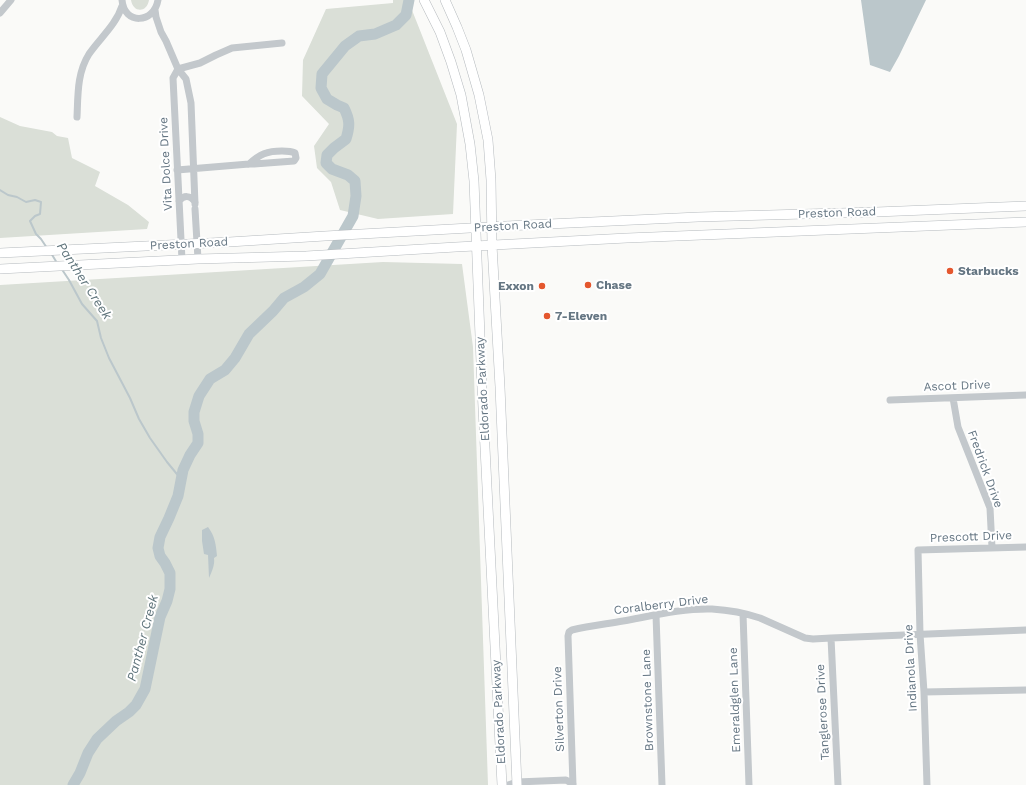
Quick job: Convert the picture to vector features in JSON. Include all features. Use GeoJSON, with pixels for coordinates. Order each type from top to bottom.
{"type":"FeatureCollection","features":[{"type":"Feature","properties":{"kind":"main road","name":"Eldorado Parkway"},"geometry":{"type":"LineString","coordinates":[[424,0],[443,39],[451,62],[461,95],[470,144],[474,181],[476,246],[506,517],[517,784]]}},
{"type":"Feature","properties":{"kind":"main road","name":"Eldorado Parkway"},"geometry":{"type":"LineString","coordinates":[[446,3],[458,27],[479,95],[488,140],[491,180],[490,519],[502,785]]}},
{"type":"Feature","properties":{"kind":"main road","name":"Preston Road"},"geometry":{"type":"LineString","coordinates":[[0,253],[198,244],[364,233],[698,217],[1026,206]]}},
{"type":"Feature","properties":{"kind":"main road"},"geometry":{"type":"LineString","coordinates":[[876,212],[877,227]]}},
{"type":"Feature","properties":{"kind":"main road"},"geometry":{"type":"LineString","coordinates":[[698,217],[699,235]]}},
{"type":"Feature","properties":{"kind":"main road","name":"Preston Road"},"geometry":{"type":"LineString","coordinates":[[0,269],[198,259],[306,256],[699,235],[1026,222]]}},
{"type":"Feature","properties":{"kind":"main road"},"geometry":{"type":"LineString","coordinates":[[490,519],[506,517]]}},
{"type":"Feature","properties":{"kind":"street"},"geometry":{"type":"LineString","coordinates":[[0,13],[11,0]]}},
{"type":"Feature","properties":{"kind":"street"},"geometry":{"type":"LineString","coordinates":[[113,24],[130,17],[146,18],[155,10],[158,0]]}},
{"type":"Feature","properties":{"kind":"street"},"geometry":{"type":"LineString","coordinates":[[122,3],[126,12],[133,18]]}},
{"type":"Feature","properties":{"kind":"street"},"geometry":{"type":"LineString","coordinates":[[77,117],[79,84],[84,64],[92,50],[113,24],[122,3]]}},
{"type":"Feature","properties":{"kind":"street"},"geometry":{"type":"LineString","coordinates":[[155,10],[161,32],[178,69],[186,78],[191,103],[198,259]]}},
{"type":"Feature","properties":{"kind":"street"},"geometry":{"type":"LineString","coordinates":[[142,18],[148,20],[161,32]]}},
{"type":"Feature","properties":{"kind":"street"},"geometry":{"type":"LineString","coordinates":[[178,69],[200,64],[232,48],[282,43]]}},
{"type":"Feature","properties":{"kind":"street","name":"Vita Dolce Drive"},"geometry":{"type":"LineString","coordinates":[[178,69],[173,78],[182,260]]}},
{"type":"Feature","properties":{"kind":"street"},"geometry":{"type":"LineString","coordinates":[[177,170],[294,161],[296,158],[296,153],[276,151],[266,152],[249,164]]}},
{"type":"Feature","properties":{"kind":"street"},"geometry":{"type":"LineString","coordinates":[[179,202],[182,198],[187,196],[192,198],[195,205]]}},
{"type":"Feature","properties":{"kind":"street","name":"Ascot Drive"},"geometry":{"type":"LineString","coordinates":[[890,400],[1026,395]]}},
{"type":"Feature","properties":{"kind":"street","name":"Fredrick Drive"},"geometry":{"type":"LineString","coordinates":[[953,398],[958,427],[990,508],[992,548]]}},
{"type":"Feature","properties":{"kind":"street","name":"Prescott Drive"},"geometry":{"type":"LineString","coordinates":[[918,550],[1026,547]]}},
{"type":"Feature","properties":{"kind":"street","name":"Indianola Drive"},"geometry":{"type":"LineString","coordinates":[[918,550],[920,634],[924,692],[927,785]]}},
{"type":"Feature","properties":{"kind":"street","name":"Coralberry Drive"},"geometry":{"type":"LineString","coordinates":[[569,632],[576,629],[656,615],[712,609],[736,612],[760,618],[805,638],[813,639],[1026,630]]}},
{"type":"Feature","properties":{"kind":"street","name":"Emeraldglen Lane"},"geometry":{"type":"LineString","coordinates":[[743,614],[749,785]]}},
{"type":"Feature","properties":{"kind":"street","name":"Brownstone Lane"},"geometry":{"type":"LineString","coordinates":[[656,615],[662,785]]}},
{"type":"Feature","properties":{"kind":"street","name":"Silverton Drive"},"geometry":{"type":"LineString","coordinates":[[569,632],[572,785]]}},
{"type":"Feature","properties":{"kind":"street","name":"Tanglerose Drive"},"geometry":{"type":"LineString","coordinates":[[831,638],[838,785]]}},
{"type":"Feature","properties":{"kind":"street"},"geometry":{"type":"LineString","coordinates":[[924,692],[1026,690]]}},
{"type":"Feature","properties":{"kind":"street"},"geometry":{"type":"LineString","coordinates":[[508,785],[566,780],[572,785]]}},
{"type":"Feature","properties":{"kind":"shaded area"},"geometry":{"type":"Polygon","coordinates":[[[131,0],[149,0],[146,7],[140,10],[134,7],[131,0]]]}},
{"type":"Feature","properties":{"kind":"shaded area"},"geometry":{"type":"Polygon","coordinates":[[[393,0],[408,0],[457,124],[453,214],[378,219],[340,210],[331,182],[317,168],[314,146],[329,124],[302,96],[303,60],[326,9],[393,3],[393,0]]]}},
{"type":"Feature","properties":{"kind":"shaded area"},"geometry":{"type":"Polygon","coordinates":[[[861,0],[926,0],[890,72],[870,65],[861,0]]]}},
{"type":"Feature","properties":{"kind":"shaded area"},"geometry":{"type":"Polygon","coordinates":[[[0,117],[20,126],[52,132],[57,136],[68,138],[72,158],[100,172],[95,186],[128,205],[149,222],[147,229],[0,238],[0,117]]]}},
{"type":"Feature","properties":{"kind":"shaded area"},"geometry":{"type":"Polygon","coordinates":[[[383,262],[462,264],[473,347],[488,785],[0,785],[0,285],[383,262]]]}},
{"type":"Feature","properties":{"kind":"shaded area"},"geometry":{"type":"Polygon","coordinates":[[[208,527],[214,537],[217,556],[214,558],[214,566],[209,578],[208,555],[204,554],[202,541],[202,530],[208,527]]]}},
{"type":"Feature","properties":{"kind":"waterway","name":"Panther Creek"},"geometry":{"type":"LineString","coordinates":[[73,785],[80,773],[88,753],[97,739],[136,705],[145,689],[160,617],[167,601],[170,589],[170,573],[160,556],[158,548],[160,537],[178,496],[183,470],[198,443],[194,412],[199,396],[210,379],[225,370],[235,358],[249,334],[284,298],[304,287],[320,274],[353,216],[356,196],[355,181],[348,175],[332,169],[326,163],[327,155],[346,139],[349,127],[348,120],[344,108],[327,99],[321,88],[322,74],[345,46],[359,36],[375,34],[396,25],[406,15],[409,0]]}},
{"type":"Feature","properties":{"kind":"waterway","name":"Panther Creek"},"geometry":{"type":"LineString","coordinates":[[0,190],[26,202],[35,200],[41,202],[40,214],[35,216],[30,221],[36,234],[47,248]]}},
{"type":"Feature","properties":{"kind":"waterway","name":"Panther Creek"},"geometry":{"type":"LineString","coordinates":[[51,253],[57,263]]}},
{"type":"Feature","properties":{"kind":"waterway","name":"Panther Creek"},"geometry":{"type":"LineString","coordinates":[[61,268],[82,304],[97,321],[101,338],[109,358],[139,419],[150,438],[181,479]]}},
{"type":"Feature","properties":{"kind":"place","name":"Starbucks"},"geometry":{"type":"Point","coordinates":[950,271]}},
{"type":"Feature","properties":{"kind":"place","name":"Chase"},"geometry":{"type":"Point","coordinates":[588,285]}},
{"type":"Feature","properties":{"kind":"place","name":"Exxon"},"geometry":{"type":"Point","coordinates":[542,286]}},
{"type":"Feature","properties":{"kind":"place","name":"7-Eleven"},"geometry":{"type":"Point","coordinates":[547,316]}}]}
